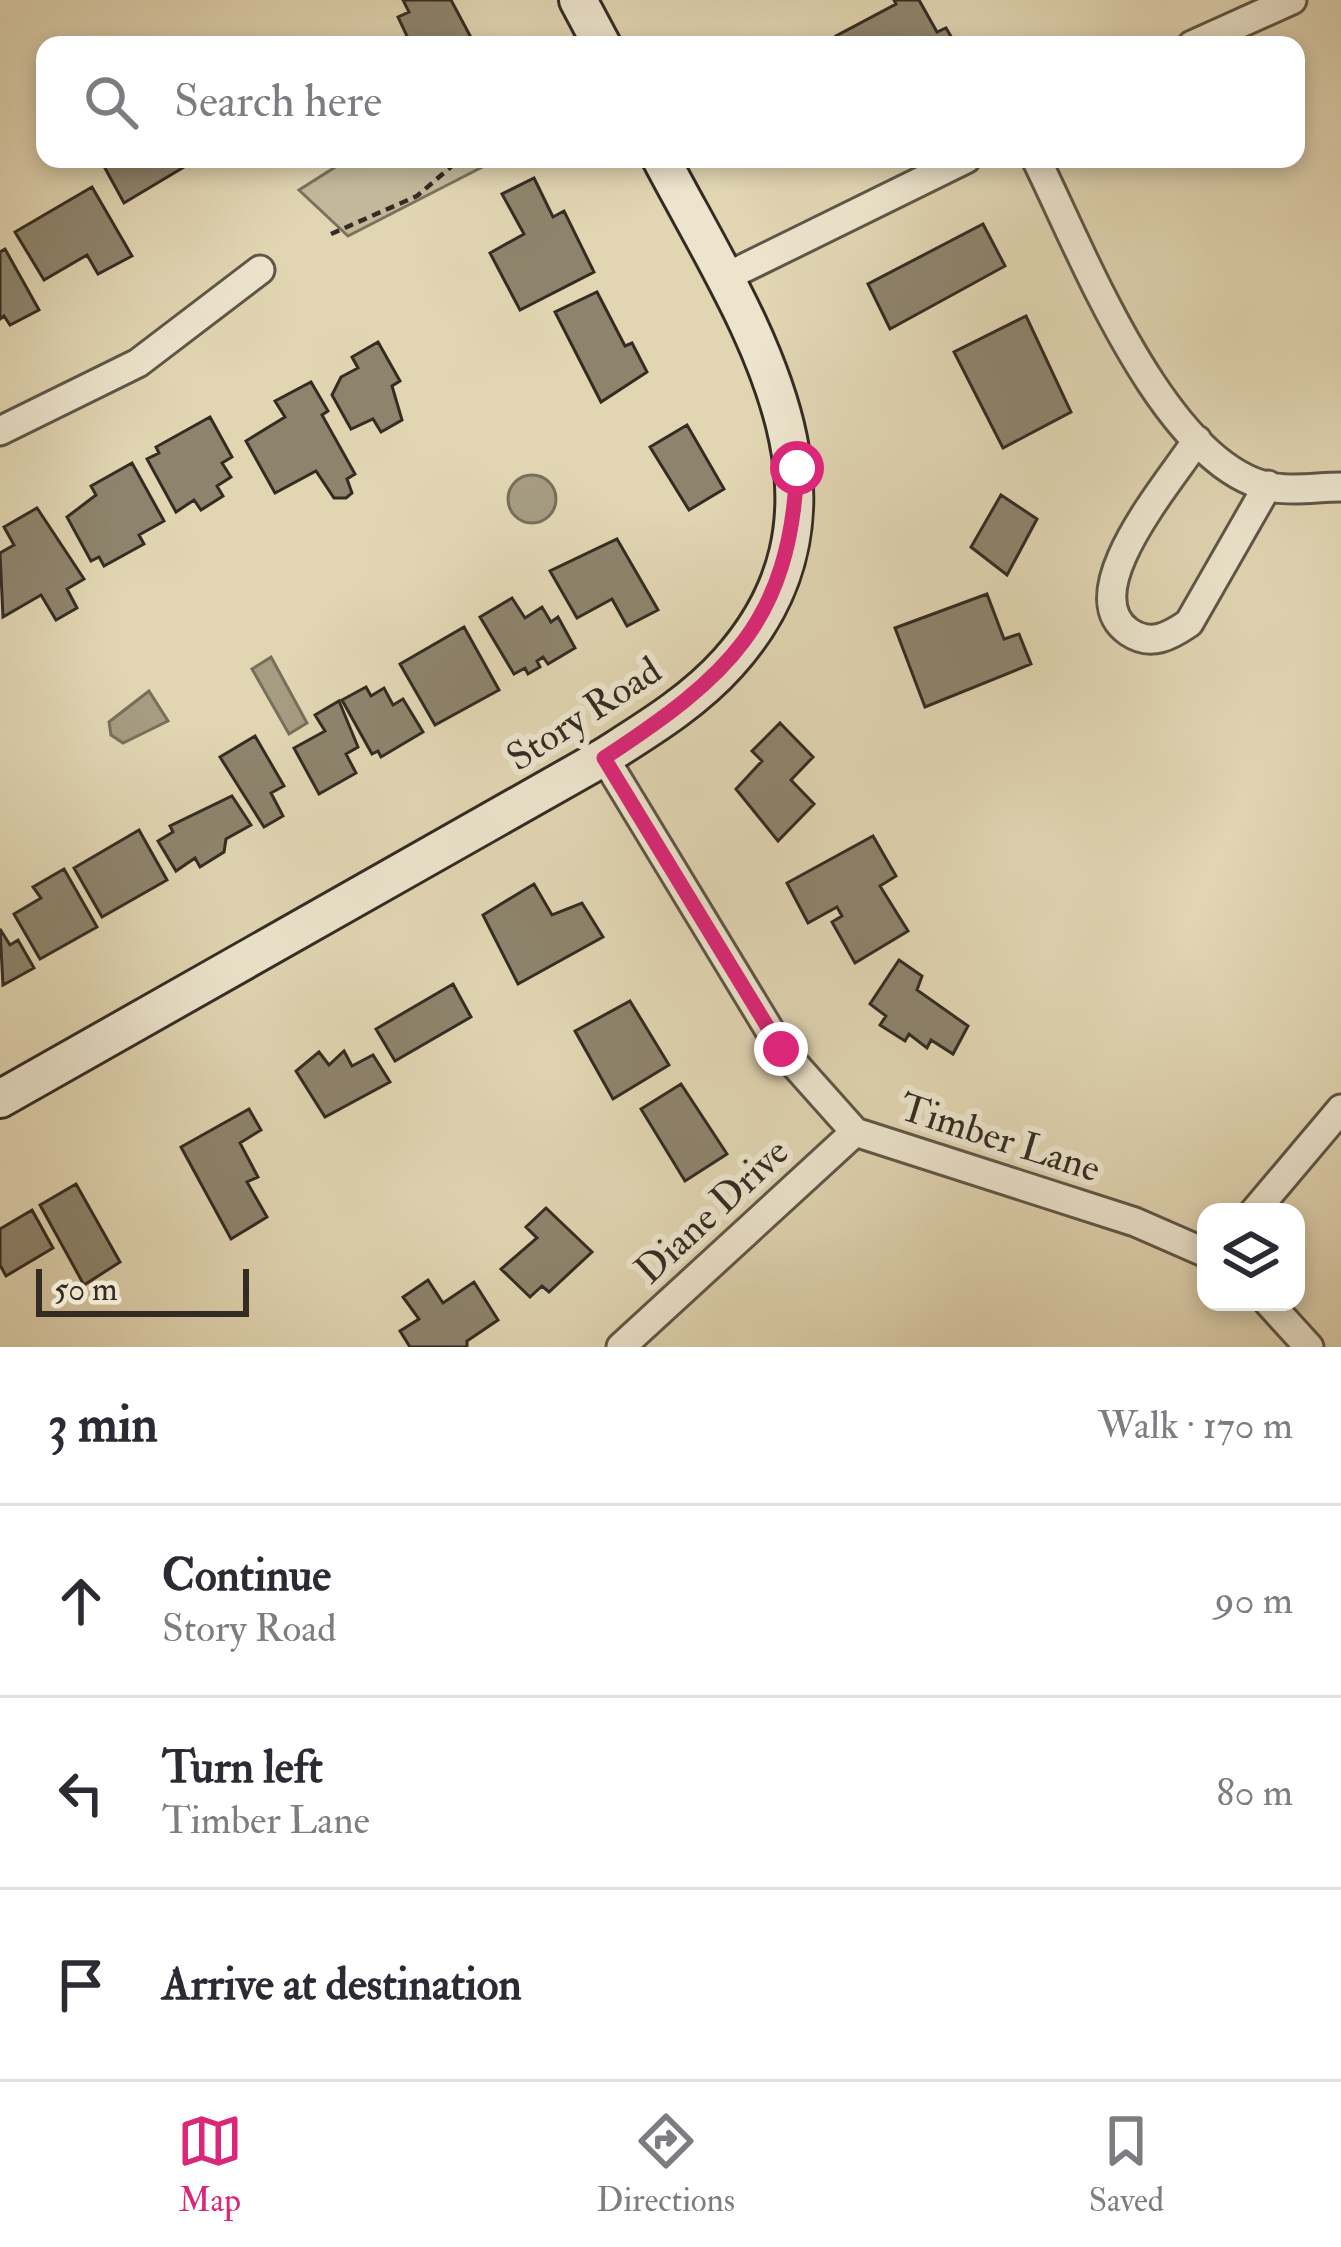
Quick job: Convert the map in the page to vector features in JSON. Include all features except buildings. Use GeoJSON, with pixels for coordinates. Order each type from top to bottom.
{"type":"FeatureCollection","features":[{"type":"Feature","properties":{"kind":"street"},"geometry":{"type":"LineString","coordinates":[[578,0],[597,36]]}},
{"type":"Feature","properties":{"kind":"street"},"geometry":{"type":"LineString","coordinates":[[1212,36],[1292,0]]}},
{"type":"Feature","properties":{"kind":"street","name":"Story Road"},"geometry":{"type":"LineString","coordinates":[[0,1099],[604,758],[676,711],[729,662],[772,602],[794,530],[797,468],[778,392],[667,168]]}},
{"type":"Feature","properties":{"kind":"street"},"geometry":{"type":"LineString","coordinates":[[724,278],[948,168]]}},
{"type":"Feature","properties":{"kind":"street"},"geometry":{"type":"LineString","coordinates":[[1040,168],[1140,368],[1175,420],[1229,470],[1268,485],[1341,487]]}},
{"type":"Feature","properties":{"kind":"street"},"geometry":{"type":"LineString","coordinates":[[0,431],[138,363],[260,270]]}},
{"type":"Feature","properties":{"kind":"street"},"geometry":{"type":"LineString","coordinates":[[1197,440],[1113,570],[1108,598],[1116,620],[1131,634],[1148,640],[1168,637],[1189,623],[1268,485]]}},
{"type":"Feature","properties":{"kind":"street","name":"Timber Lane"},"geometry":{"type":"LineString","coordinates":[[604,758],[781,1049],[855,1132],[1136,1222],[1197,1249]]}},
{"type":"Feature","properties":{"kind":"street"},"geometry":{"type":"LineString","coordinates":[[1262,1203],[1341,1109]]}},
{"type":"Feature","properties":{"kind":"street","name":"Diane Drive"},"geometry":{"type":"LineString","coordinates":[[622,1347],[855,1132]]}},
{"type":"Feature","properties":{"kind":"street"},"geometry":{"type":"LineString","coordinates":[[1276,1311],[1309,1347]]}},
{"type":"Feature","properties":{"kind":"path"},"geometry":{"type":"LineString","coordinates":[[331,234],[416,196],[449,168]]}},
{"type":"Feature","properties":{"kind":"shaded area"},"geometry":{"type":"Polygon","coordinates":[[[334,168],[480,168],[348,236],[299,190],[334,168]]]}},
{"type":"Feature","properties":{"kind":"shaded area"},"geometry":{"type":"Polygon","coordinates":[[[532,475],[549,482],[556,499],[549,516],[532,523],[515,516],[508,499],[515,482],[532,475]]]}},
{"type":"Feature","properties":{"kind":"shaded area"},"geometry":{"type":"Polygon","coordinates":[[[271,657],[307,723],[289,734],[252,669],[271,657]]]}},
{"type":"Feature","properties":{"kind":"shaded area"},"geometry":{"type":"Polygon","coordinates":[[[149,691],[168,721],[123,743],[111,735],[109,722],[149,691]]]}},
{"type":"Feature","properties":{"kind":"route"},"geometry":{"type":"LineString","coordinates":[[781,1049],[604,758],[676,711],[729,662],[772,602],[794,530],[797,468]]}}]}
